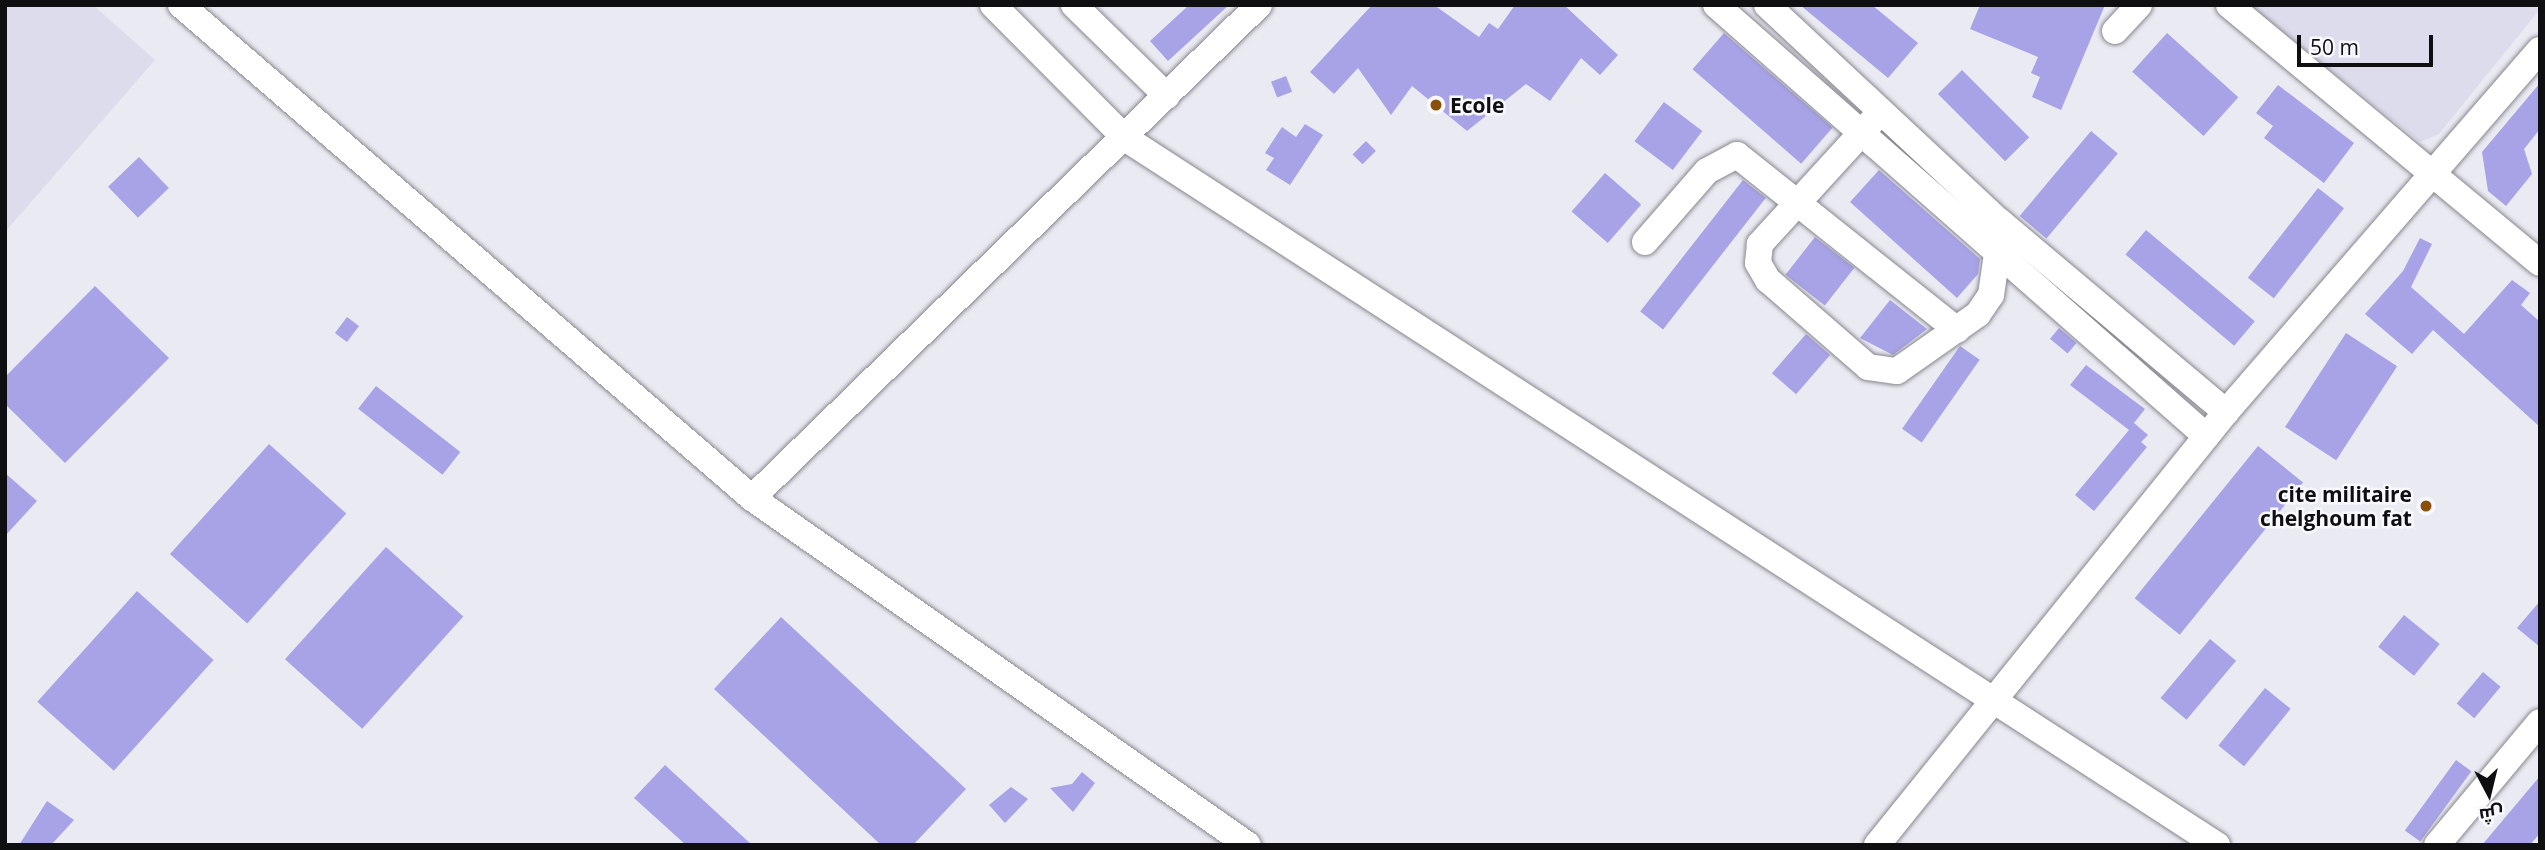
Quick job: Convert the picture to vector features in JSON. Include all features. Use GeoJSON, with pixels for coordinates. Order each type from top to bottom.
{"type":"FeatureCollection","features":[{"type":"Feature","properties":{"kind":"street"},"geometry":{"type":"LineString","coordinates":[[181,5],[752,498],[1248,845]]}},
{"type":"Feature","properties":{"kind":"street"},"geometry":{"type":"LineString","coordinates":[[993,5],[1125,138],[1755,541],[1994,705],[2217,845]]}},
{"type":"Feature","properties":{"kind":"street"},"geometry":{"type":"LineString","coordinates":[[1074,5],[1167,96]]}},
{"type":"Feature","properties":{"kind":"street"},"geometry":{"type":"LineString","coordinates":[[752,498],[1259,5]]}},
{"type":"Feature","properties":{"kind":"street"},"geometry":{"type":"LineString","coordinates":[[1716,5],[1864,131],[1964,226],[2207,436]]}},
{"type":"Feature","properties":{"kind":"street"},"geometry":{"type":"LineString","coordinates":[[1767,5],[1882,108],[1984,205],[2226,412]]}},
{"type":"Feature","properties":{"kind":"street"},"geometry":{"type":"LineString","coordinates":[[2115,31],[2139,5]]}},
{"type":"Feature","properties":{"kind":"street"},"geometry":{"type":"LineString","coordinates":[[2229,5],[2437,174],[2540,263]]}},
{"type":"Feature","properties":{"kind":"street"},"geometry":{"type":"LineString","coordinates":[[1877,845],[1994,705],[2226,412],[2437,174],[2540,50]]}},
{"type":"Feature","properties":{"kind":"street"},"geometry":{"type":"LineString","coordinates":[[1882,108],[1760,244],[1761,270],[1868,367],[1908,367],[1957,330],[1991,295],[1997,254]]}},
{"type":"Feature","properties":{"kind":"street"},"geometry":{"type":"LineString","coordinates":[[1645,242],[1729,155],[1745,158],[1798,204],[1957,330]]}},
{"type":"Feature","properties":{"kind":"street"},"geometry":{"type":"LineString","coordinates":[[1964,226],[1984,205]]}},
{"type":"Feature","properties":{"kind":"street"},"geometry":{"type":"LineString","coordinates":[[2437,845],[2540,722]]}},
{"type":"Feature","properties":{"kind":"shaded area"},"geometry":{"type":"Polygon","coordinates":[[[5,5],[93,5],[155,60],[5,232],[5,5]]]}},
{"type":"Feature","properties":{"kind":"shaded area"},"geometry":{"type":"Polygon","coordinates":[[[2250,5],[2540,5],[2540,9],[2439,134],[2420,142],[2250,5]]]}},
{"type":"Feature","properties":{"kind":"building"},"geometry":{"type":"Polygon","coordinates":[[[1189,5],[1229,5],[1168,61],[1150,41],[1189,5]]]}},
{"type":"Feature","properties":{"kind":"building"},"geometry":{"type":"Polygon","coordinates":[[[1372,5],[1434,5],[1479,37],[1489,23],[1498,29],[1515,5],[1564,5],[1618,55],[1600,75],[1581,58],[1550,101],[1526,84],[1467,131],[1412,86],[1391,115],[1358,68],[1334,94],[1310,72],[1372,5]]]}},
{"type":"Feature","properties":{"kind":"building"},"geometry":{"type":"Polygon","coordinates":[[[1800,5],[1872,5],[1918,43],[1888,78],[1800,5]]]}},
{"type":"Feature","properties":{"kind":"building"},"geometry":{"type":"Polygon","coordinates":[[[1980,5],[2105,5],[2061,110],[2032,97],[2040,77],[2031,73],[2038,57],[1970,29],[1980,5]]]}},
{"type":"Feature","properties":{"kind":"building"},"geometry":{"type":"Polygon","coordinates":[[[1724,33],[1833,127],[1801,164],[1693,69],[1724,33]]]}},
{"type":"Feature","properties":{"kind":"building"},"geometry":{"type":"Polygon","coordinates":[[[2167,33],[2238,97],[2204,136],[2132,72],[2167,33]]]}},
{"type":"Feature","properties":{"kind":"building"},"geometry":{"type":"Polygon","coordinates":[[[1962,70],[2029,137],[2005,161],[1938,94],[1962,70]]]}},
{"type":"Feature","properties":{"kind":"building"},"geometry":{"type":"Polygon","coordinates":[[[1286,76],[1292,92],[1277,98],[1271,82],[1286,76]]]}},
{"type":"Feature","properties":{"kind":"building"},"geometry":{"type":"Polygon","coordinates":[[[2540,83],[2540,129],[2524,149],[2532,174],[2506,206],[2488,191],[2482,152],[2540,83]]]}},
{"type":"Feature","properties":{"kind":"building"},"geometry":{"type":"Polygon","coordinates":[[[2278,85],[2354,143],[2324,183],[2264,138],[2273,126],[2256,113],[2278,85]]]}},
{"type":"Feature","properties":{"kind":"building"},"geometry":{"type":"Polygon","coordinates":[[[1664,102],[1702,131],[1673,170],[1635,141],[1664,102]]]}},
{"type":"Feature","properties":{"kind":"building"},"geometry":{"type":"Polygon","coordinates":[[[1305,124],[1323,135],[1290,185],[1266,170],[1274,158],[1265,153],[1282,127],[1296,137],[1305,124]]]}},
{"type":"Feature","properties":{"kind":"building"},"geometry":{"type":"Polygon","coordinates":[[[2091,131],[2118,153],[2046,239],[2020,216],[2091,131]]]}},
{"type":"Feature","properties":{"kind":"building"},"geometry":{"type":"Polygon","coordinates":[[[1366,141],[1376,151],[1362,164],[1353,154],[1366,141]]]}},
{"type":"Feature","properties":{"kind":"building"},"geometry":{"type":"Polygon","coordinates":[[[139,157],[169,188],[138,218],[108,187],[139,157]]]}},
{"type":"Feature","properties":{"kind":"building"},"geometry":{"type":"Polygon","coordinates":[[[1879,170],[1980,259],[1978,274],[1957,298],[1850,202],[1879,170]]]}},
{"type":"Feature","properties":{"kind":"building"},"geometry":{"type":"Polygon","coordinates":[[[1605,173],[1641,204],[1608,243],[1572,211],[1605,173]]]}},
{"type":"Feature","properties":{"kind":"building"},"geometry":{"type":"Polygon","coordinates":[[[1743,180],[1766,198],[1663,329],[1640,312],[1743,180]]]}},
{"type":"Feature","properties":{"kind":"building"},"geometry":{"type":"Polygon","coordinates":[[[2318,188],[2344,208],[2274,298],[2248,278],[2318,188]]]}},
{"type":"Feature","properties":{"kind":"building"},"geometry":{"type":"Polygon","coordinates":[[[2146,230],[2255,321],[2234,346],[2125,255],[2146,230]]]}},
{"type":"Feature","properties":{"kind":"building"},"geometry":{"type":"Polygon","coordinates":[[[1815,237],[1854,268],[1825,306],[1785,275],[1815,237]]]}},
{"type":"Feature","properties":{"kind":"building"},"geometry":{"type":"Polygon","coordinates":[[[2420,238],[2432,244],[2411,287],[2464,334],[2512,280],[2530,293],[2521,305],[2540,322],[2540,427],[2433,330],[2412,354],[2365,314],[2403,271],[2420,238]]]}},
{"type":"Feature","properties":{"kind":"building"},"geometry":{"type":"Polygon","coordinates":[[[95,286],[169,358],[65,463],[5,404],[5,377],[95,286]]]}},
{"type":"Feature","properties":{"kind":"building"},"geometry":{"type":"Polygon","coordinates":[[[1890,300],[1927,329],[1893,355],[1860,338],[1890,300]]]}},
{"type":"Feature","properties":{"kind":"building"},"geometry":{"type":"Polygon","coordinates":[[[347,317],[359,326],[347,342],[335,333],[347,317]]]}},
{"type":"Feature","properties":{"kind":"building"},"geometry":{"type":"Polygon","coordinates":[[[2059,328],[2077,343],[2068,354],[2050,339],[2059,328]]]}},
{"type":"Feature","properties":{"kind":"building"},"geometry":{"type":"Polygon","coordinates":[[[2346,333],[2397,366],[2336,460],[2285,427],[2346,333]]]}},
{"type":"Feature","properties":{"kind":"building"},"geometry":{"type":"Polygon","coordinates":[[[1806,334],[1830,355],[1796,394],[1772,373],[1806,334]]]}},
{"type":"Feature","properties":{"kind":"building"},"geometry":{"type":"Polygon","coordinates":[[[1960,346],[1980,360],[1922,443],[1902,429],[1960,346]]]}},
{"type":"Feature","properties":{"kind":"building"},"geometry":{"type":"Polygon","coordinates":[[[2086,365],[2145,409],[2134,423],[2148,435],[2141,442],[2147,447],[2094,511],[2075,495],[2129,430],[2070,385],[2086,365]]]}},
{"type":"Feature","properties":{"kind":"building"},"geometry":{"type":"Polygon","coordinates":[[[376,386],[460,452],[442,475],[358,409],[376,386]]]}},
{"type":"Feature","properties":{"kind":"building"},"geometry":{"type":"Polygon","coordinates":[[[269,444],[346,514],[247,624],[170,554],[269,444]]]}},
{"type":"Feature","properties":{"kind":"building"},"geometry":{"type":"Polygon","coordinates":[[[2258,446],[2303,483],[2180,635],[2135,598],[2258,446]]]}},
{"type":"Feature","properties":{"kind":"building"},"geometry":{"type":"Polygon","coordinates":[[[5,473],[37,501],[5,536],[5,473]]]}},
{"type":"Feature","properties":{"kind":"building"},"geometry":{"type":"Polygon","coordinates":[[[386,547],[463,617],[362,729],[285,659],[386,547]]]}},
{"type":"Feature","properties":{"kind":"building"},"geometry":{"type":"Polygon","coordinates":[[[137,591],[214,660],[114,771],[37,702],[137,591]]]}},
{"type":"Feature","properties":{"kind":"building"},"geometry":{"type":"Polygon","coordinates":[[[2540,601],[2540,647],[2517,628],[2540,601]]]}},
{"type":"Feature","properties":{"kind":"building"},"geometry":{"type":"Polygon","coordinates":[[[2404,615],[2440,644],[2414,676],[2378,647],[2404,615]]]}},
{"type":"Feature","properties":{"kind":"building"},"geometry":{"type":"Polygon","coordinates":[[[781,617],[966,789],[913,845],[881,845],[714,689],[781,617]]]}},
{"type":"Feature","properties":{"kind":"building"},"geometry":{"type":"Polygon","coordinates":[[[2210,639],[2236,661],[2187,720],[2161,698],[2210,639]]]}},
{"type":"Feature","properties":{"kind":"building"},"geometry":{"type":"Polygon","coordinates":[[[2483,672],[2501,687],[2474,718],[2457,703],[2483,672]]]}},
{"type":"Feature","properties":{"kind":"building"},"geometry":{"type":"Polygon","coordinates":[[[2265,688],[2291,709],[2244,766],[2218,746],[2265,688]]]}},
{"type":"Feature","properties":{"kind":"building"},"geometry":{"type":"Polygon","coordinates":[[[2456,760],[2471,771],[2420,842],[2405,830],[2456,760]]]}},
{"type":"Feature","properties":{"kind":"building"},"geometry":{"type":"Polygon","coordinates":[[[665,765],[752,845],[686,845],[634,798],[665,765]]]}},
{"type":"Feature","properties":{"kind":"building"},"geometry":{"type":"Polygon","coordinates":[[[1082,772],[1095,783],[1073,812],[1050,788],[1072,784],[1082,772]]]}},
{"type":"Feature","properties":{"kind":"building"},"geometry":{"type":"Polygon","coordinates":[[[2540,776],[2540,833],[2530,845],[2482,845],[2540,776]]]}},
{"type":"Feature","properties":{"kind":"building"},"geometry":{"type":"Polygon","coordinates":[[[1011,787],[1028,799],[1005,823],[989,805],[1011,787]]]}},
{"type":"Feature","properties":{"kind":"building"},"geometry":{"type":"Polygon","coordinates":[[[47,801],[74,820],[51,845],[19,845],[47,801]]]}},
{"type":"Feature","properties":{"kind":"place","name":"Ecole"},"geometry":{"type":"Point","coordinates":[1436,105]}},
{"type":"Feature","properties":{"kind":"place","name":"cite militaire chelghoum fat"},"geometry":{"type":"Point","coordinates":[2426,506]}}]}
